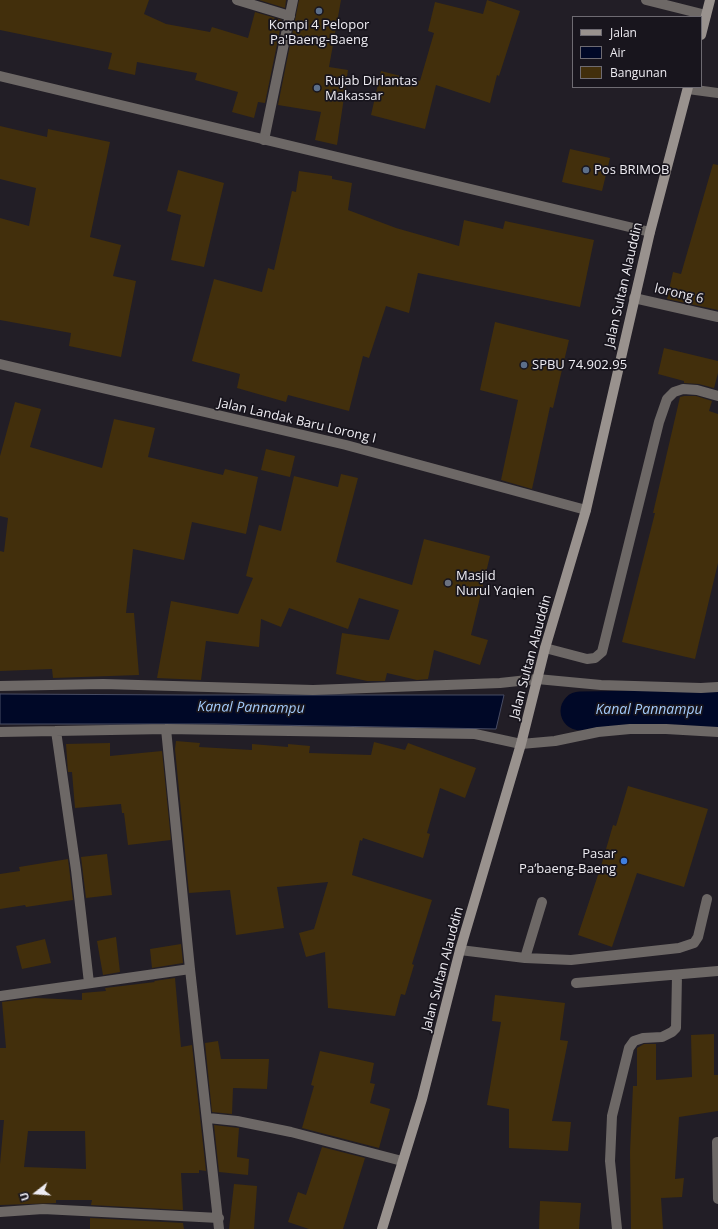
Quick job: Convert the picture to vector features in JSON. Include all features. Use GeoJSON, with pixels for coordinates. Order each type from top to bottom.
{"type":"FeatureCollection","features":[{"type":"Feature","properties":{"kind":"main road"},"geometry":{"type":"LineString","coordinates":[[702,31],[710,0]]}},
{"type":"Feature","properties":{"kind":"main road","name":"Jalan Sultan Alauddin"},"geometry":{"type":"LineString","coordinates":[[382,1229],[422,1099],[460,950],[521,744],[545,648],[586,510],[634,298],[688,88]]}},
{"type":"Feature","properties":{"kind":"street"},"geometry":{"type":"LineString","coordinates":[[237,0],[290,16]]}},
{"type":"Feature","properties":{"kind":"street"},"geometry":{"type":"LineString","coordinates":[[264,140],[293,0]]}},
{"type":"Feature","properties":{"kind":"street"},"geometry":{"type":"LineString","coordinates":[[646,0],[706,15]]}},
{"type":"Feature","properties":{"kind":"street"},"geometry":{"type":"LineString","coordinates":[[0,76],[650,232]]}},
{"type":"Feature","properties":{"kind":"street"},"geometry":{"type":"LineString","coordinates":[[688,88],[718,93]]}},
{"type":"Feature","properties":{"kind":"street","name":"lorong 6"},"geometry":{"type":"LineString","coordinates":[[634,298],[718,317]]}},
{"type":"Feature","properties":{"kind":"street","name":"Jalan Landak Baru Lorong I"},"geometry":{"type":"LineString","coordinates":[[0,364],[346,445],[586,510]]}},
{"type":"Feature","properties":{"kind":"street"},"geometry":{"type":"LineString","coordinates":[[545,648],[587,659],[595,658],[602,652],[659,422],[667,399],[674,392],[683,389],[697,390],[718,396]]}},
{"type":"Feature","properties":{"kind":"street"},"geometry":{"type":"LineString","coordinates":[[0,686],[103,684],[314,690],[500,683],[537,679],[601,685],[701,688],[718,686]]}},
{"type":"Feature","properties":{"kind":"street"},"geometry":{"type":"LineString","coordinates":[[166,729],[190,969],[208,1118],[219,1229]]}},
{"type":"Feature","properties":{"kind":"street"},"geometry":{"type":"LineString","coordinates":[[0,732],[166,729],[475,734],[521,744],[555,741],[598,732],[630,729],[666,729],[718,732]]}},
{"type":"Feature","properties":{"kind":"street"},"geometry":{"type":"LineString","coordinates":[[56,731],[76,870],[89,983]]}},
{"type":"Feature","properties":{"kind":"street"},"geometry":{"type":"LineString","coordinates":[[460,950],[526,958],[571,960],[654,952],[688,946],[694,943],[698,937],[707,899]]}},
{"type":"Feature","properties":{"kind":"street"},"geometry":{"type":"LineString","coordinates":[[526,958],[542,902]]}},
{"type":"Feature","properties":{"kind":"street"},"geometry":{"type":"LineString","coordinates":[[0,996],[190,969]]}},
{"type":"Feature","properties":{"kind":"street"},"geometry":{"type":"LineString","coordinates":[[576,983],[718,971]]}},
{"type":"Feature","properties":{"kind":"street"},"geometry":{"type":"LineString","coordinates":[[617,1229],[610,1161],[612,1116],[629,1048],[634,1041],[643,1038],[662,1037],[672,1032],[676,1028],[677,975]]}},
{"type":"Feature","properties":{"kind":"street"},"geometry":{"type":"LineString","coordinates":[[208,1118],[237,1121],[291,1132],[402,1161]]}},
{"type":"Feature","properties":{"kind":"street"},"geometry":{"type":"LineString","coordinates":[[717,1142],[718,1199]]}},
{"type":"Feature","properties":{"kind":"street"},"geometry":{"type":"LineString","coordinates":[[0,1212],[43,1210],[219,1218]]}},
{"type":"Feature","properties":{"kind":"water"},"geometry":{"type":"Polygon","coordinates":[[[0,694],[504,695],[496,729],[215,724],[0,724],[0,694]]]}},
{"type":"Feature","properties":{"kind":"water"},"geometry":{"type":"Polygon","coordinates":[[[718,698],[718,727],[656,722],[581,723],[586,700],[718,698]]]}},
{"type":"Feature","properties":{"kind":"building"},"geometry":{"type":"Polygon","coordinates":[[[0,0],[149,0],[144,14],[166,24],[210,32],[212,27],[248,38],[255,12],[282,20],[265,103],[258,102],[254,118],[232,112],[238,92],[195,80],[197,73],[137,62],[135,75],[108,69],[112,53],[0,30],[0,0]]]}},
{"type":"Feature","properties":{"kind":"building"},"geometry":{"type":"Polygon","coordinates":[[[259,0],[286,0],[285,8],[259,0]]]}},
{"type":"Feature","properties":{"kind":"building"},"geometry":{"type":"Polygon","coordinates":[[[299,0],[341,0],[329,67],[348,70],[337,145],[315,140],[321,112],[278,105],[299,0]]]}},
{"type":"Feature","properties":{"kind":"building"},"geometry":{"type":"Polygon","coordinates":[[[487,0],[520,11],[499,76],[497,75],[490,103],[436,85],[425,129],[371,115],[381,71],[420,81],[434,33],[428,31],[435,2],[483,14],[487,0]]]}},
{"type":"Feature","properties":{"kind":"building"},"geometry":{"type":"Polygon","coordinates":[[[0,126],[47,137],[48,129],[110,142],[90,237],[121,245],[113,276],[136,281],[121,357],[69,346],[71,333],[0,320],[0,218],[29,226],[36,188],[0,179],[0,126]]]}},
{"type":"Feature","properties":{"kind":"building","name":"Pos BRIMOB"},"geometry":{"type":"Polygon","coordinates":[[[570,149],[610,158],[602,191],[562,182],[570,149]]]}},
{"type":"Feature","properties":{"kind":"building"},"geometry":{"type":"Polygon","coordinates":[[[713,164],[718,165],[718,310],[667,299],[673,272],[681,274],[713,164]]]}},
{"type":"Feature","properties":{"kind":"building"},"geometry":{"type":"Polygon","coordinates":[[[178,170],[224,183],[204,267],[171,260],[181,215],[167,211],[178,170]]]}},
{"type":"Feature","properties":{"kind":"building"},"geometry":{"type":"Polygon","coordinates":[[[299,171],[332,176],[332,179],[352,183],[348,210],[396,228],[459,246],[464,220],[503,229],[505,221],[594,240],[580,307],[418,273],[409,313],[386,306],[369,358],[363,356],[349,411],[288,395],[286,402],[237,388],[240,374],[192,361],[214,279],[262,292],[268,268],[274,270],[292,191],[296,192],[299,171]]]}},
{"type":"Feature","properties":{"kind":"building","name":"SPBU 74.902.95"},"geometry":{"type":"Polygon","coordinates":[[[495,322],[569,340],[553,408],[550,407],[532,489],[501,480],[518,400],[480,390],[495,322]]]}},
{"type":"Feature","properties":{"kind":"building"},"geometry":{"type":"Polygon","coordinates":[[[664,348],[718,361],[718,373],[714,388],[699,384],[684,383],[684,381],[658,374],[664,348]]]}},
{"type":"Feature","properties":{"kind":"building"},"geometry":{"type":"Polygon","coordinates":[[[696,396],[712,401],[709,411],[718,414],[718,563],[695,659],[622,642],[655,513],[653,513],[680,397],[696,396]]]}},
{"type":"Feature","properties":{"kind":"building"},"geometry":{"type":"Polygon","coordinates":[[[15,402],[41,409],[30,447],[102,468],[114,419],[155,428],[148,457],[223,475],[225,469],[258,477],[246,534],[192,522],[184,560],[133,549],[126,613],[134,613],[139,675],[53,678],[52,669],[0,671],[0,551],[4,552],[8,518],[0,516],[0,456],[15,402]]]}},
{"type":"Feature","properties":{"kind":"building"},"geometry":{"type":"Polygon","coordinates":[[[266,449],[295,456],[290,477],[261,470],[266,449]]]}},
{"type":"Feature","properties":{"kind":"building"},"geometry":{"type":"Polygon","coordinates":[[[341,474],[358,478],[336,562],[412,585],[424,539],[490,556],[471,635],[488,640],[480,665],[434,650],[428,679],[417,680],[387,673],[385,681],[367,681],[336,674],[342,633],[389,640],[399,610],[359,598],[348,629],[289,608],[281,627],[261,619],[259,647],[206,641],[201,680],[157,678],[171,601],[238,614],[253,578],[246,576],[259,525],[281,531],[294,476],[338,487],[341,474]]]}},
{"type":"Feature","properties":{"kind":"building"},"geometry":{"type":"Polygon","coordinates":[[[176,741],[200,743],[199,747],[252,750],[252,744],[288,747],[288,744],[310,746],[309,753],[371,755],[374,742],[405,750],[408,743],[476,768],[465,798],[440,788],[427,833],[430,834],[423,858],[363,838],[362,841],[360,840],[352,875],[432,900],[412,964],[414,965],[405,995],[401,994],[395,1016],[328,1008],[325,952],[306,957],[299,933],[314,929],[328,882],[277,887],[284,928],[236,935],[230,890],[189,893],[175,749],[176,741]]]}},
{"type":"Feature","properties":{"kind":"building"},"geometry":{"type":"Polygon","coordinates":[[[110,743],[110,756],[162,751],[171,840],[128,845],[124,813],[122,813],[121,804],[75,808],[72,772],[68,772],[66,744],[110,743]]]}},
{"type":"Feature","properties":{"kind":"building"},"geometry":{"type":"Polygon","coordinates":[[[628,786],[708,809],[684,887],[637,873],[612,947],[578,935],[613,825],[616,826],[628,786]]]}},
{"type":"Feature","properties":{"kind":"building"},"geometry":{"type":"Polygon","coordinates":[[[107,854],[112,895],[86,898],[81,857],[107,854]]]}},
{"type":"Feature","properties":{"kind":"building"},"geometry":{"type":"Polygon","coordinates":[[[68,859],[73,900],[0,909],[0,874],[20,871],[19,867],[68,859]]]}},
{"type":"Feature","properties":{"kind":"building"},"geometry":{"type":"Polygon","coordinates":[[[116,937],[120,972],[103,975],[97,941],[116,937]]]}},
{"type":"Feature","properties":{"kind":"building"},"geometry":{"type":"Polygon","coordinates":[[[45,939],[51,963],[22,969],[16,946],[45,939]]]}},
{"type":"Feature","properties":{"kind":"building"},"geometry":{"type":"Polygon","coordinates":[[[181,944],[183,963],[152,968],[150,949],[181,944]]]}},
{"type":"Feature","properties":{"kind":"building"},"geometry":{"type":"Polygon","coordinates":[[[175,978],[181,1047],[192,1045],[206,1171],[199,1170],[199,1173],[181,1173],[183,1210],[91,1205],[92,1200],[56,1200],[56,1203],[0,1205],[0,1164],[4,1120],[0,1120],[0,1048],[6,1048],[2,1002],[35,998],[82,1000],[82,993],[106,991],[105,988],[155,982],[154,981],[175,978]],[[28,1131],[24,1167],[86,1169],[85,1131],[28,1131]]]}},
{"type":"Feature","properties":{"kind":"building"},"geometry":{"type":"Polygon","coordinates":[[[495,995],[565,1003],[560,1040],[568,1041],[552,1121],[571,1122],[568,1151],[509,1148],[509,1109],[487,1105],[501,1022],[492,1021],[495,995]]]}},
{"type":"Feature","properties":{"kind":"building"},"geometry":{"type":"Polygon","coordinates":[[[714,1034],[714,1075],[718,1075],[718,1111],[679,1117],[675,1179],[684,1178],[682,1197],[661,1198],[663,1229],[631,1229],[630,1152],[633,1086],[637,1086],[637,1048],[644,1044],[656,1044],[656,1080],[692,1077],[691,1035],[714,1034]]]}},
{"type":"Feature","properties":{"kind":"building"},"geometry":{"type":"Polygon","coordinates":[[[218,1041],[221,1059],[269,1059],[267,1089],[233,1088],[232,1114],[212,1112],[205,1043],[218,1041]]]}},
{"type":"Feature","properties":{"kind":"building"},"geometry":{"type":"Polygon","coordinates":[[[320,1051],[374,1063],[370,1083],[375,1084],[370,1103],[390,1109],[379,1148],[302,1128],[314,1086],[311,1085],[320,1051]]]}},
{"type":"Feature","properties":{"kind":"building"},"geometry":{"type":"Polygon","coordinates":[[[214,1125],[239,1128],[237,1157],[249,1159],[248,1175],[219,1172],[214,1125]]]}},
{"type":"Feature","properties":{"kind":"building"},"geometry":{"type":"Polygon","coordinates":[[[322,1147],[365,1158],[343,1229],[309,1229],[288,1222],[298,1192],[306,1195],[322,1147]]]}},
{"type":"Feature","properties":{"kind":"building"},"geometry":{"type":"Polygon","coordinates":[[[234,1184],[257,1186],[254,1229],[229,1229],[234,1184]]]}},
{"type":"Feature","properties":{"kind":"building"},"geometry":{"type":"Polygon","coordinates":[[[540,1201],[581,1203],[579,1229],[539,1229],[540,1201]]]}},
{"type":"Feature","properties":{"kind":"building"},"geometry":{"type":"Polygon","coordinates":[[[90,1218],[183,1223],[184,1229],[90,1229],[90,1218]]]}},
{"type":"Feature","properties":{"kind":"waterway","name":"Kanal Pannampu"},"geometry":{"type":"LineString","coordinates":[[580,711],[718,709]]}},
{"type":"Feature","properties":{"kind":"place","name":"Kompi 4 Pelopor Pa'Baeng-Baeng"},"geometry":{"type":"Point","coordinates":[319,11]}},
{"type":"Feature","properties":{"kind":"place","name":"Rujab Dirlantas Makassar"},"geometry":{"type":"Point","coordinates":[317,88]}},
{"type":"Feature","properties":{"kind":"place","name":"Pos BRIMOB"},"geometry":{"type":"Point","coordinates":[586,170]}},
{"type":"Feature","properties":{"kind":"place","name":"SPBU 74.902.95"},"geometry":{"type":"Point","coordinates":[524,365]}},
{"type":"Feature","properties":{"kind":"place","name":"Masjid Nurul Yaqien"},"geometry":{"type":"Point","coordinates":[448,583]}},
{"type":"Feature","properties":{"kind":"place","name":"Pasar Paʼbaeng-Baeng"},"geometry":{"type":"Point","coordinates":[624,861]}}]}
